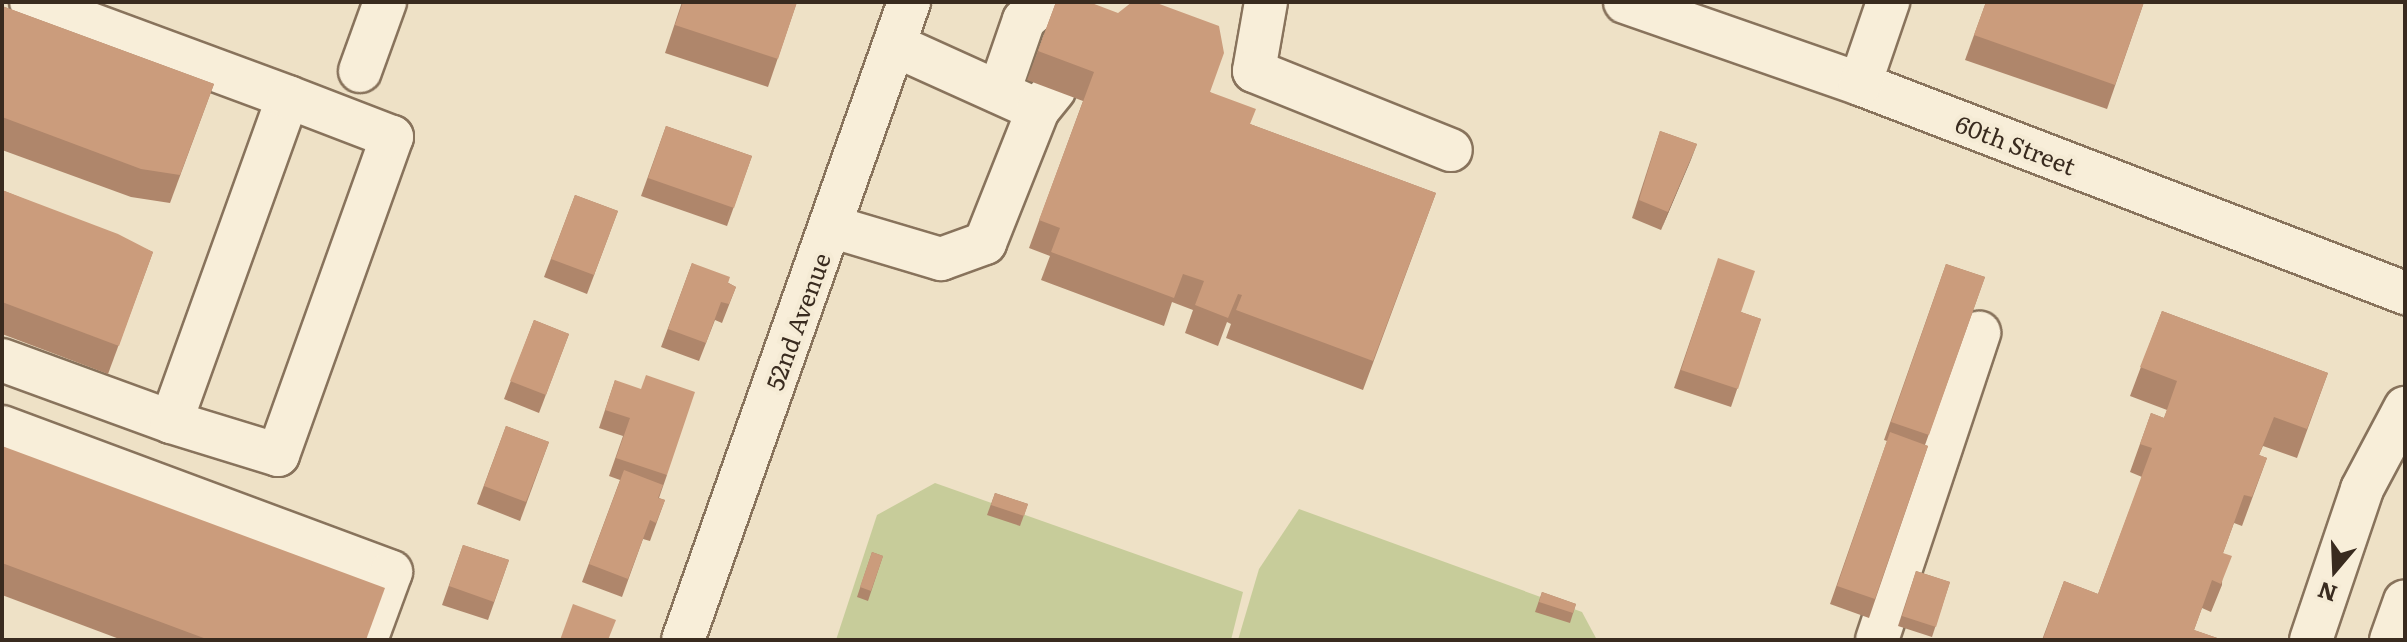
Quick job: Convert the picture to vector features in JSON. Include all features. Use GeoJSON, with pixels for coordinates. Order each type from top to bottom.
{"type":"FeatureCollection","features":[{"type":"Feature","properties":{"kind":"street"},"geometry":{"type":"LineString","coordinates":[[2,360],[171,422],[278,455],[392,137],[31,2]]}},
{"type":"Feature","properties":{"kind":"street"},"geometry":{"type":"LineString","coordinates":[[360,71],[385,2]]}},
{"type":"Feature","properties":{"kind":"street","name":"52nd Avenue"},"geometry":{"type":"LineString","coordinates":[[683,640],[909,2]]}},
{"type":"Feature","properties":{"kind":"street"},"geometry":{"type":"LineString","coordinates":[[999,92],[1024,20],[1045,2]]}},
{"type":"Feature","properties":{"kind":"street"},"geometry":{"type":"LineString","coordinates":[[1266,2],[1254,71],[1451,150]]}},
{"type":"Feature","properties":{"kind":"street","name":"60th Street"},"geometry":{"type":"LineString","coordinates":[[1625,2],[1860,84],[2405,293]]}},
{"type":"Feature","properties":{"kind":"street"},"geometry":{"type":"LineString","coordinates":[[1860,84],[1888,2]]}},
{"type":"Feature","properties":{"kind":"street"},"geometry":{"type":"LineString","coordinates":[[830,226],[941,259],[985,243],[1046,100],[999,92],[894,45]]}},
{"type":"Feature","properties":{"kind":"street"},"geometry":{"type":"LineString","coordinates":[[171,422],[288,97]]}},
{"type":"Feature","properties":{"kind":"street"},"geometry":{"type":"LineString","coordinates":[[1877,640],[1979,333]]}},
{"type":"Feature","properties":{"kind":"street"},"geometry":{"type":"LineString","coordinates":[[2311,640],[2362,489],[2405,408]]}},
{"type":"Feature","properties":{"kind":"street"},"geometry":{"type":"LineString","coordinates":[[2,427],[391,572],[366,640]]}},
{"type":"Feature","properties":{"kind":"street"},"geometry":{"type":"LineString","coordinates":[[2391,640],[2405,601]]}},
{"type":"Feature","properties":{"kind":"green space"},"geometry":{"type":"Polygon","coordinates":[[[935,483],[1243,592],[1231,640],[836,640],[877,515],[935,483]]]}},
{"type":"Feature","properties":{"kind":"green space"},"geometry":{"type":"Polygon","coordinates":[[[1299,509],[1582,612],[1597,640],[1238,640],[1259,569],[1299,509]]]}},
{"type":"Feature","properties":{"kind":"building"},"geometry":{"type":"Polygon","coordinates":[[[683,2],[797,2],[778,59],[675,25],[683,2]]]}},
{"type":"Feature","properties":{"kind":"building"},"geometry":{"type":"Polygon","coordinates":[[[1056,2],[1089,2],[1118,13],[1132,2],[1154,2],[1219,26],[1224,53],[1210,92],[1256,109],[1250,124],[1436,193],[1373,361],[1236,310],[1242,295],[1238,294],[1228,318],[1195,305],[1204,281],[1183,274],[1174,298],[1051,252],[1060,228],[1039,220],[1094,72],[1038,51],[1056,2]]]}},
{"type":"Feature","properties":{"kind":"building"},"geometry":{"type":"Polygon","coordinates":[[[1986,2],[2144,2],[2115,85],[1974,35],[1986,2]]]}},
{"type":"Feature","properties":{"kind":"building"},"geometry":{"type":"Polygon","coordinates":[[[2,6],[214,84],[180,175],[141,169],[2,117],[2,6]]]}},
{"type":"Feature","properties":{"kind":"building"},"geometry":{"type":"Polygon","coordinates":[[[666,126],[752,156],[734,208],[648,178],[666,126]]]}},
{"type":"Feature","properties":{"kind":"building"},"geometry":{"type":"Polygon","coordinates":[[[1660,131],[1697,144],[1668,212],[1639,200],[1660,131]]]}},
{"type":"Feature","properties":{"kind":"building"},"geometry":{"type":"Polygon","coordinates":[[[2,190],[118,234],[153,252],[119,346],[2,302],[2,190]]]}},
{"type":"Feature","properties":{"kind":"building"},"geometry":{"type":"Polygon","coordinates":[[[575,195],[618,211],[594,275],[551,259],[575,195]]]}},
{"type":"Feature","properties":{"kind":"building"},"geometry":{"type":"Polygon","coordinates":[[[1718,258],[1755,271],[1741,312],[1761,319],[1738,389],[1681,370],[1718,258]]]}},
{"type":"Feature","properties":{"kind":"building"},"geometry":{"type":"Polygon","coordinates":[[[692,263],[730,277],[728,283],[736,287],[729,304],[721,302],[706,343],[668,329],[692,263]]]}},
{"type":"Feature","properties":{"kind":"building"},"geometry":{"type":"Polygon","coordinates":[[[1946,264],[1985,277],[1929,435],[1891,422],[1946,264]]]}},
{"type":"Feature","properties":{"kind":"building"},"geometry":{"type":"Polygon","coordinates":[[[2162,311],[2328,373],[2307,429],[2274,417],[2259,455],[2267,458],[2252,497],[2244,495],[2223,553],[2232,556],[2221,584],[2212,580],[2194,630],[2223,640],[2043,639],[2064,581],[2098,594],[2152,448],[2140,444],[2151,413],[2164,418],[2177,381],[2140,367],[2162,311]]]}},
{"type":"Feature","properties":{"kind":"building"},"geometry":{"type":"Polygon","coordinates":[[[534,320],[569,334],[546,395],[510,381],[534,320]]]}},
{"type":"Feature","properties":{"kind":"building"},"geometry":{"type":"Polygon","coordinates":[[[646,375],[695,392],[667,475],[616,458],[630,418],[605,410],[615,380],[641,389],[646,375]]]}},
{"type":"Feature","properties":{"kind":"building"},"geometry":{"type":"Polygon","coordinates":[[[506,426],[549,442],[526,502],[484,486],[506,426]]]}},
{"type":"Feature","properties":{"kind":"building"},"geometry":{"type":"Polygon","coordinates":[[[1890,432],[1928,446],[1875,599],[1837,586],[1890,432]]]}},
{"type":"Feature","properties":{"kind":"building"},"geometry":{"type":"Polygon","coordinates":[[[2,446],[385,588],[366,640],[209,640],[2,563],[2,446]]]}},
{"type":"Feature","properties":{"kind":"building"},"geometry":{"type":"Polygon","coordinates":[[[624,470],[663,485],[658,498],[665,500],[656,523],[650,520],[628,579],[589,564],[624,470]]]}},
{"type":"Feature","properties":{"kind":"building"},"geometry":{"type":"Polygon","coordinates":[[[995,493],[1028,504],[1024,516],[991,505],[995,493]]]}},
{"type":"Feature","properties":{"kind":"building"},"geometry":{"type":"Polygon","coordinates":[[[463,545],[509,560],[494,602],[449,586],[463,545]]]}},
{"type":"Feature","properties":{"kind":"building"},"geometry":{"type":"Polygon","coordinates":[[[872,552],[883,556],[871,591],[860,587],[872,552]]]}},
{"type":"Feature","properties":{"kind":"building"},"geometry":{"type":"Polygon","coordinates":[[[1916,571],[1950,582],[1936,627],[1902,616],[1916,571]]]}},
{"type":"Feature","properties":{"kind":"building"},"geometry":{"type":"Polygon","coordinates":[[[1542,592],[1576,604],[1573,613],[1539,602],[1542,592]]]}},
{"type":"Feature","properties":{"kind":"building"},"geometry":{"type":"Polygon","coordinates":[[[573,604],[616,620],[608,640],[560,640],[573,604]]]}}]}
